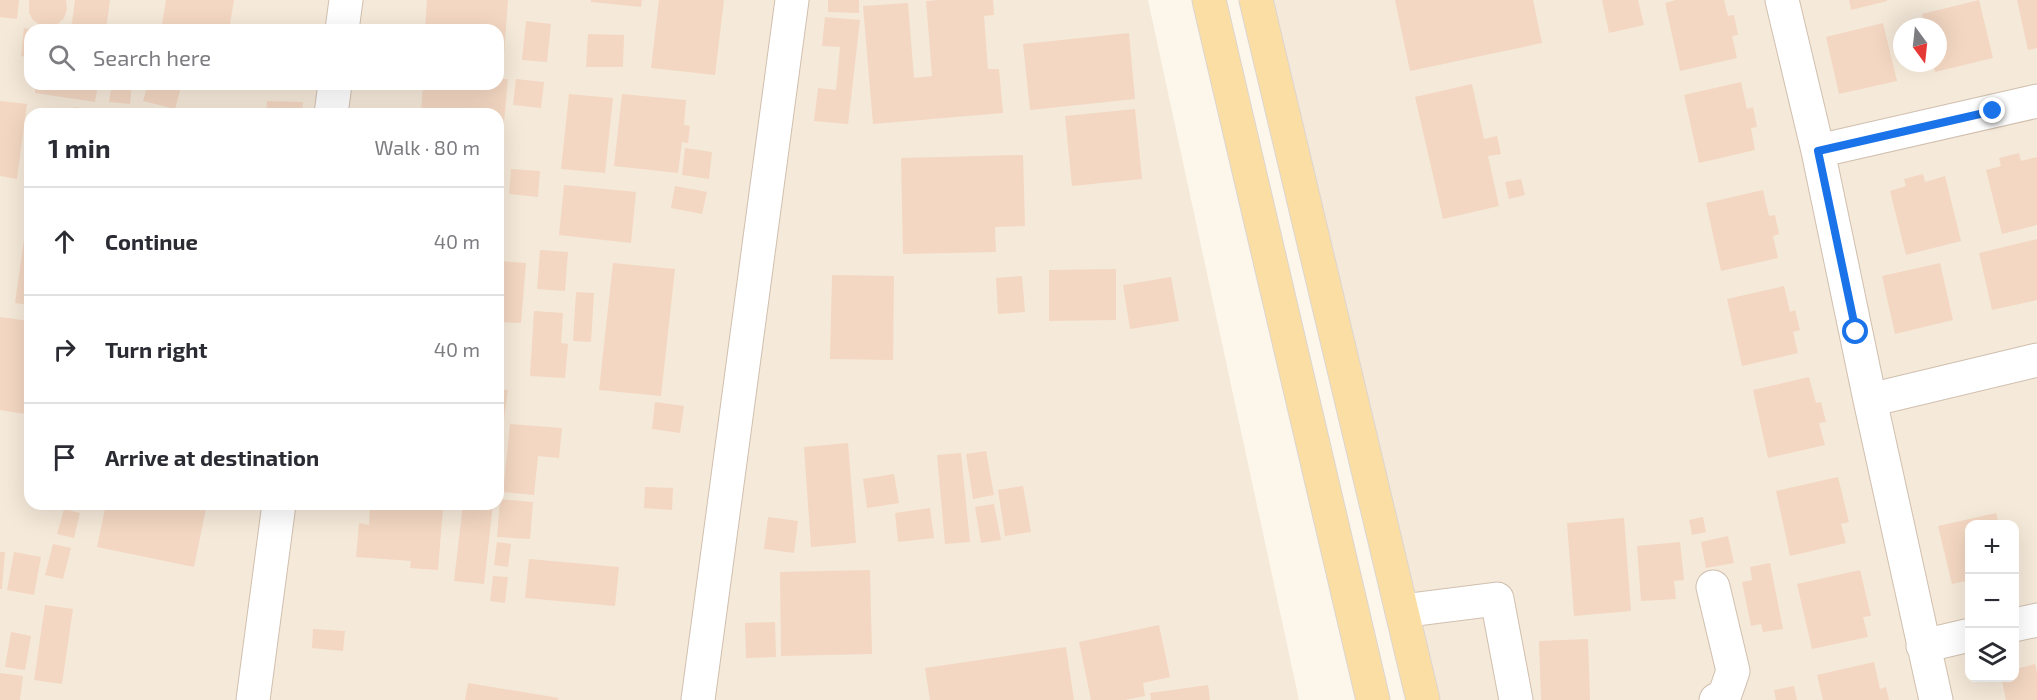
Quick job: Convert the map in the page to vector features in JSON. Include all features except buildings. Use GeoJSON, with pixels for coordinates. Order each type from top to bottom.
{"type":"FeatureCollection","features":[{"type":"Feature","properties":{"kind":"main road"},"geometry":{"type":"LineString","coordinates":[[1209,0],[1373,700]]}},
{"type":"Feature","properties":{"kind":"main road"},"geometry":{"type":"LineString","coordinates":[[1256,0],[1423,700]]}},
{"type":"Feature","properties":{"kind":"street"},"geometry":{"type":"LineString","coordinates":[[343,24],[346,0]]}},
{"type":"Feature","properties":{"kind":"street"},"geometry":{"type":"LineString","coordinates":[[698,700],[792,0]]}},
{"type":"Feature","properties":{"kind":"street"},"geometry":{"type":"LineString","coordinates":[[1782,0],[1818,151],[1936,700]]}},
{"type":"Feature","properties":{"kind":"street"},"geometry":{"type":"LineString","coordinates":[[332,108],[333,90]]}},
{"type":"Feature","properties":{"kind":"street"},"geometry":{"type":"LineString","coordinates":[[1818,151],[2037,101]]}},
{"type":"Feature","properties":{"kind":"street"},"geometry":{"type":"LineString","coordinates":[[1870,400],[2037,360]]}},
{"type":"Feature","properties":{"kind":"street"},"geometry":{"type":"LineString","coordinates":[[253,700],[278,510]]}},
{"type":"Feature","properties":{"kind":"street"},"geometry":{"type":"LineString","coordinates":[[1713,586],[1733,671],[1724,697],[1716,700]]}},
{"type":"Feature","properties":{"kind":"street"},"geometry":{"type":"LineString","coordinates":[[1402,611],[1497,599],[1516,700]]}},
{"type":"Feature","properties":{"kind":"street"},"geometry":{"type":"LineString","coordinates":[[2019,624],[2037,620]]}},
{"type":"Feature","properties":{"kind":"street"},"geometry":{"type":"LineString","coordinates":[[1923,646],[1965,636]]}},
{"type":"Feature","properties":{"kind":"shaded area"},"geometry":{"type":"Polygon","coordinates":[[[0,0],[1148,0],[1299,700],[0,700],[0,0]]]}},
{"type":"Feature","properties":{"kind":"shaded area"},"geometry":{"type":"Polygon","coordinates":[[[1249,0],[2037,0],[2037,700],[1408,700],[1249,0]]]}},
{"type":"Feature","properties":{"kind":"route"},"geometry":{"type":"LineString","coordinates":[[1856,332],[1818,151],[1993,111]]}}]}
